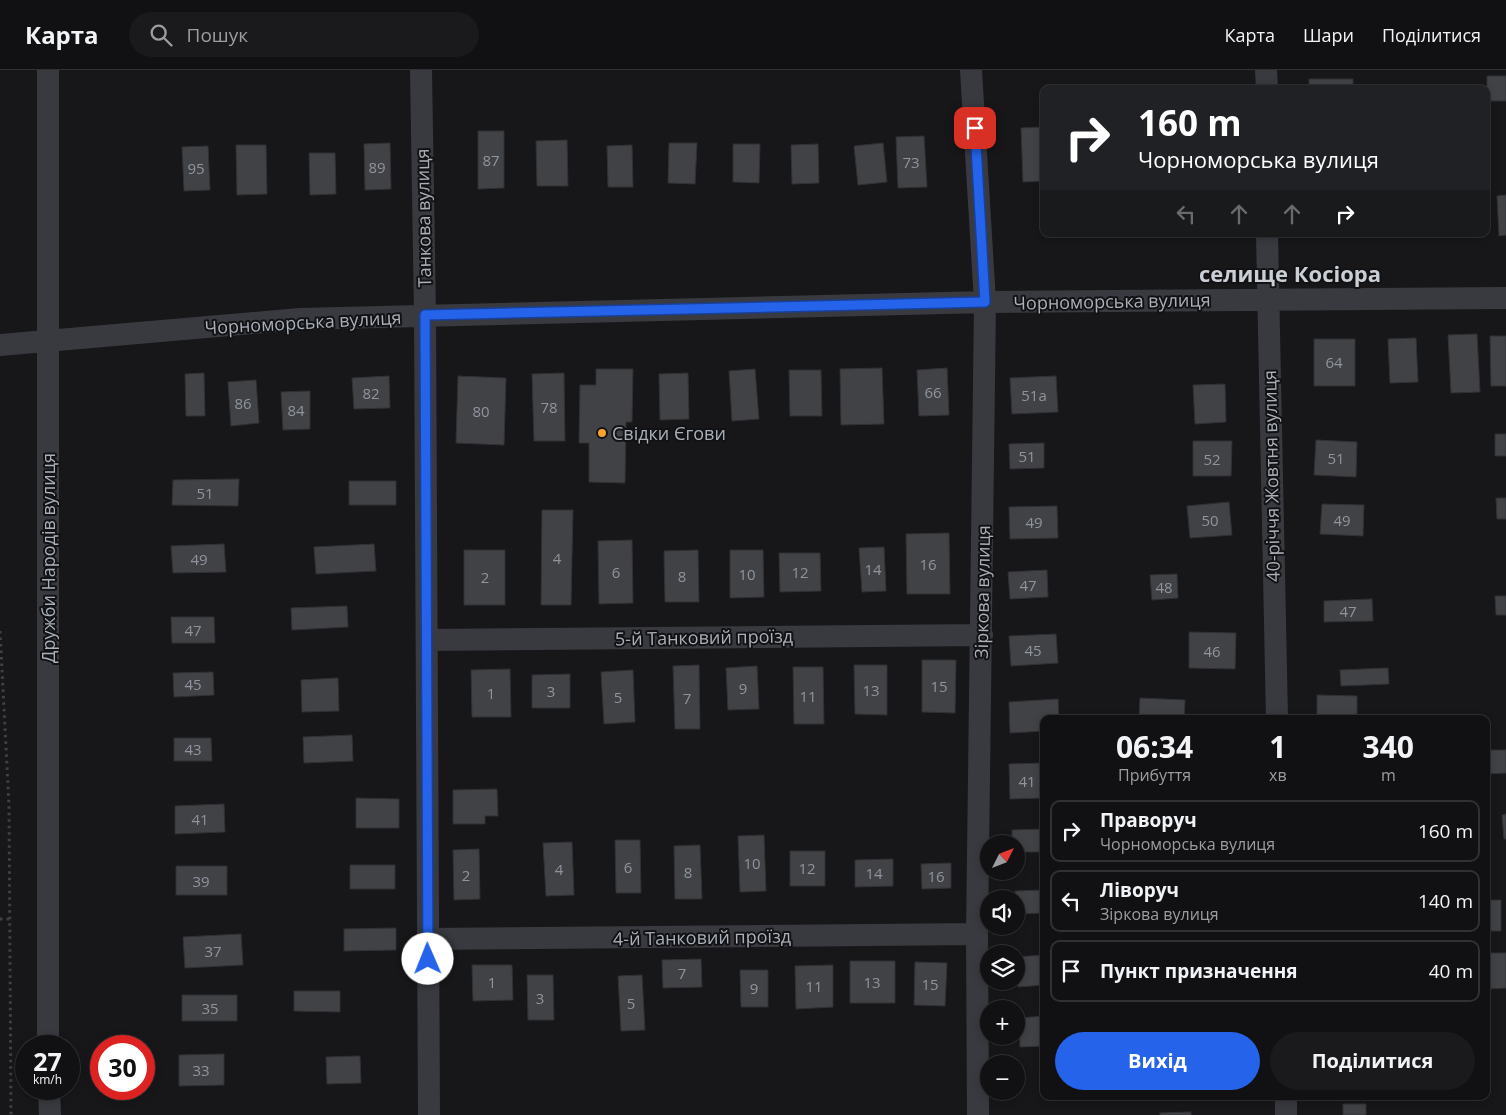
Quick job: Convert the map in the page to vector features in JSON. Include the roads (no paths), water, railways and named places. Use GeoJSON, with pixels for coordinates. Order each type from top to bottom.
{"type":"FeatureCollection","features":[{"type":"Feature","properties":{"kind":"street","name":"Дружби Народів вулиця"},"geometry":{"type":"LineString","coordinates":[[48,70],[48,1035]]}},
{"type":"Feature","properties":{"kind":"street","name":"Танкова вулиця"},"geometry":{"type":"LineString","coordinates":[[421,70],[425,315],[429,1115]]}},
{"type":"Feature","properties":{"kind":"street","name":"Зіркова вулиця"},"geometry":{"type":"LineString","coordinates":[[971,70],[985,302],[977,934],[978,1115]]}},
{"type":"Feature","properties":{"kind":"street"},"geometry":{"type":"LineString","coordinates":[[1266,70],[1266,85]]}},
{"type":"Feature","properties":{"kind":"street","name":"40-річчя Жовтня вулиця"},"geometry":{"type":"LineString","coordinates":[[1267,237],[1277,715]]}},
{"type":"Feature","properties":{"kind":"street","name":"Чорноморська вулиця"},"geometry":{"type":"LineString","coordinates":[[0,345],[300,319],[425,315],[985,302],[1506,298]]}},
{"type":"Feature","properties":{"kind":"street","name":"5-й Танковий проїзд"},"geometry":{"type":"LineString","coordinates":[[426,640],[982,635]]}},
{"type":"Feature","properties":{"kind":"street","name":"4-й Танковий проїзд"},"geometry":{"type":"LineString","coordinates":[[428,939],[977,934]]}},
{"type":"Feature","properties":{"kind":"street"},"geometry":{"type":"LineString","coordinates":[[49,1100],[50,1115]]}},
{"type":"Feature","properties":{"kind":"street"},"geometry":{"type":"LineString","coordinates":[[1286,1100],[1286,1115]]}},
{"type":"Feature","properties":{"kind":"place","name":"Свідки Єгови"},"geometry":{"type":"Point","coordinates":[602,433]}},
{"type":"Feature","properties":{"kind":"district","name":"селище Косіора"},"geometry":{"type":"Point","coordinates":[1290,273]}}]}
